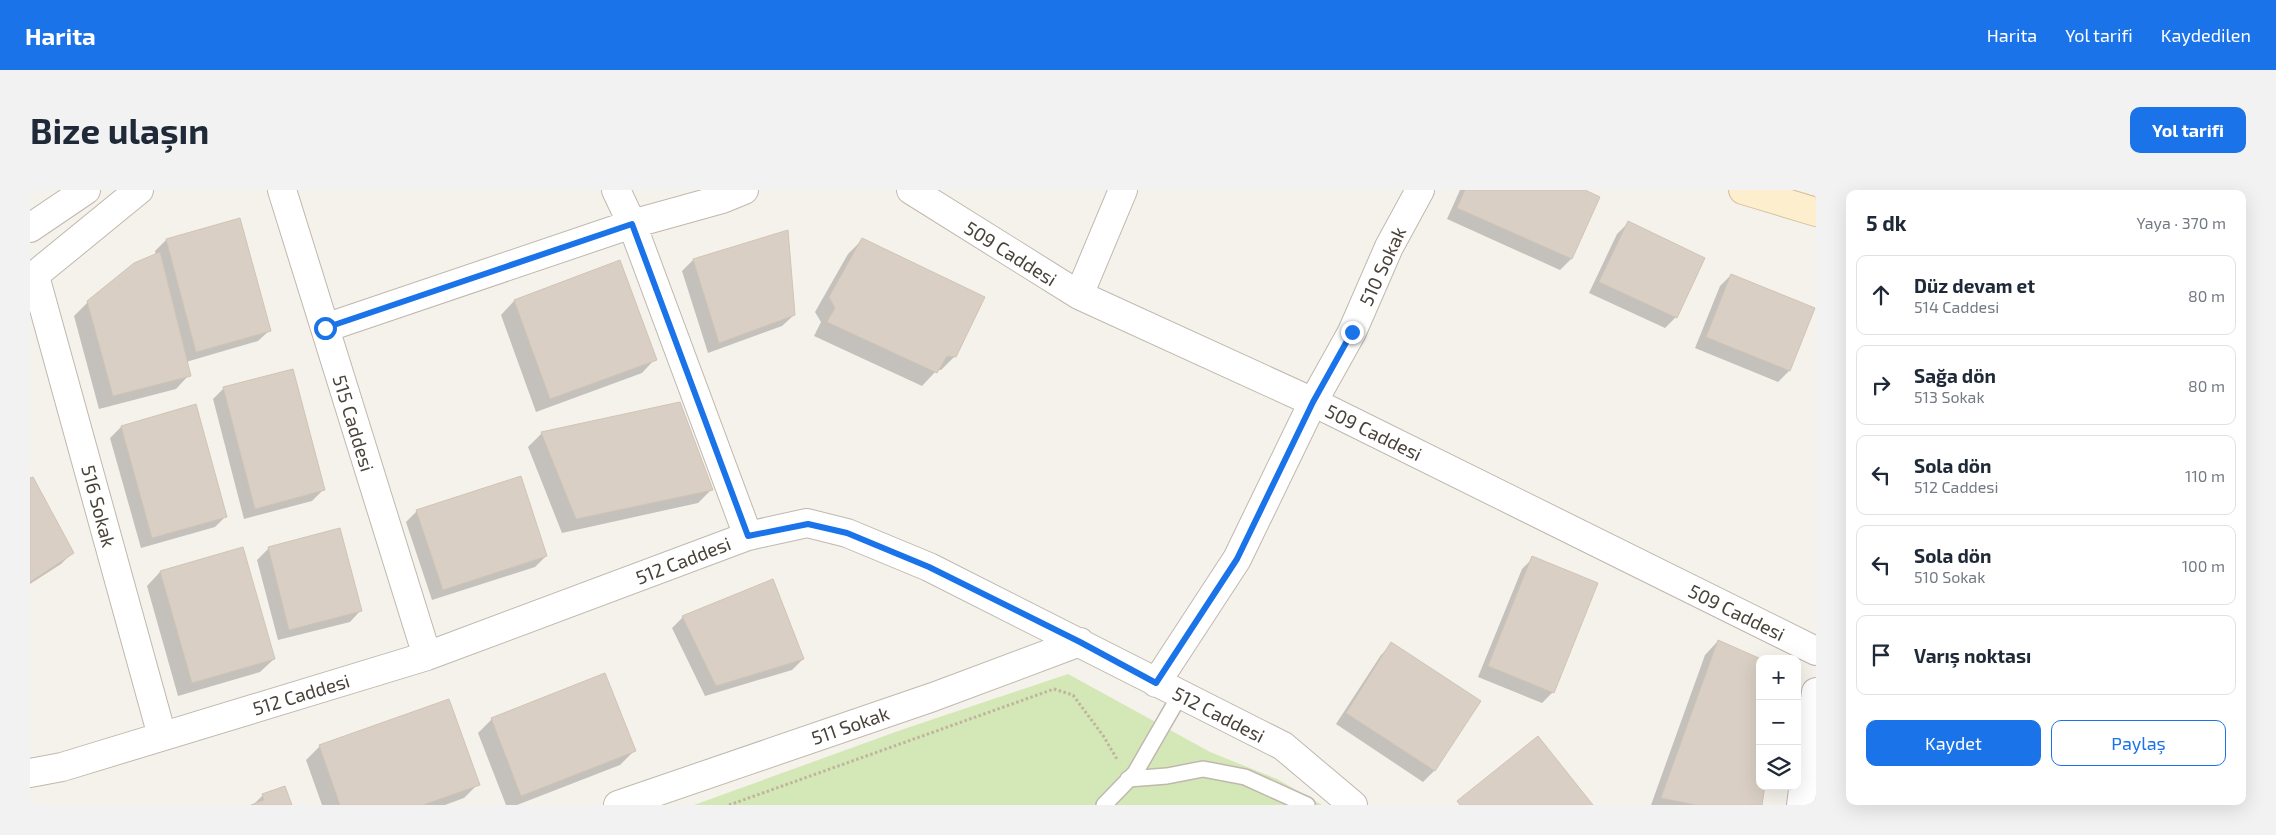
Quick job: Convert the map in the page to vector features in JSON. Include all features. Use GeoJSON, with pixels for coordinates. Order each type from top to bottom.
{"type":"FeatureCollection","features":[{"type":"Feature","properties":{"kind":"main road"},"geometry":{"type":"LineString","coordinates":[[1743,190],[1816,212]]}},
{"type":"Feature","properties":{"kind":"street"},"geometry":{"type":"LineString","coordinates":[[30,228],[86,190]]}},
{"type":"Feature","properties":{"kind":"street"},"geometry":{"type":"LineString","coordinates":[[33,278],[139,190]]}},
{"type":"Feature","properties":{"kind":"street","name":"515 Caddesi"},"geometry":{"type":"LineString","coordinates":[[282,190],[427,656]]}},
{"type":"Feature","properties":{"kind":"street"},"geometry":{"type":"LineString","coordinates":[[616,190],[632,224],[748,536]]}},
{"type":"Feature","properties":{"kind":"street"},"geometry":{"type":"LineString","coordinates":[[325,328],[632,224],[722,199],[744,190]]}},
{"type":"Feature","properties":{"kind":"street","name":"509 Caddesi"},"geometry":{"type":"LineString","coordinates":[[911,190],[1079,295],[1313,402],[1816,651]]}},
{"type":"Feature","properties":{"kind":"street"},"geometry":{"type":"LineString","coordinates":[[1079,295],[1123,190]]}},
{"type":"Feature","properties":{"kind":"street","name":"510 Sokak"},"geometry":{"type":"LineString","coordinates":[[1156,683],[1237,559],[1313,402],[1352,332],[1389,247],[1420,190]]}},
{"type":"Feature","properties":{"kind":"street","name":"516 Sokak"},"geometry":{"type":"LineString","coordinates":[[33,278],[162,736]]}},
{"type":"Feature","properties":{"kind":"street","name":"512 Caddesi"},"geometry":{"type":"LineString","coordinates":[[30,774],[62,767],[427,656],[748,536],[808,524],[847,533],[929,567],[1283,746],[1353,805]]}},
{"type":"Feature","properties":{"kind":"street","name":"511 Sokak"},"geometry":{"type":"LineString","coordinates":[[618,805],[933,697],[1080,642]]}},
{"type":"Feature","properties":{"kind":"street"},"geometry":{"type":"LineString","coordinates":[[1801,805],[1816,692]]}},
{"type":"Feature","properties":{"kind":"lane"},"geometry":{"type":"LineString","coordinates":[[1104,805],[1135,773],[1180,695]]}},
{"type":"Feature","properties":{"kind":"lane"},"geometry":{"type":"LineString","coordinates":[[1128,780],[1167,776],[1203,769],[1245,778],[1307,805]]}},
{"type":"Feature","properties":{"kind":"path"},"geometry":{"type":"LineString","coordinates":[[729,805],[1054,689],[1073,696],[1104,737],[1128,780]]}},
{"type":"Feature","properties":{"kind":"green space"},"geometry":{"type":"Polygon","coordinates":[[[1068,674],[1210,752],[1277,779],[1322,805],[694,805],[901,730],[1068,674]]]}},
{"type":"Feature","properties":{"kind":"building"},"geometry":{"type":"Polygon","coordinates":[[[1465,190],[1585,190],[1600,197],[1572,259],[1457,208],[1465,190]]]}},
{"type":"Feature","properties":{"kind":"building"},"geometry":{"type":"Polygon","coordinates":[[[240,218],[271,331],[196,352],[166,239],[240,218]]]}},
{"type":"Feature","properties":{"kind":"building"},"geometry":{"type":"Polygon","coordinates":[[[1628,221],[1705,258],[1677,318],[1599,282],[1628,221]]]}},
{"type":"Feature","properties":{"kind":"building"},"geometry":{"type":"Polygon","coordinates":[[[788,230],[795,315],[719,343],[693,259],[788,230]]]}},
{"type":"Feature","properties":{"kind":"building"},"geometry":{"type":"Polygon","coordinates":[[[862,238],[985,297],[956,357],[947,356],[937,373],[827,322],[835,308],[829,297],[862,238]]]}},
{"type":"Feature","properties":{"kind":"building"},"geometry":{"type":"Polygon","coordinates":[[[160,252],[191,376],[113,396],[87,301],[134,263],[160,252]]]}},
{"type":"Feature","properties":{"kind":"building"},"geometry":{"type":"Polygon","coordinates":[[[620,260],[657,360],[550,399],[514,300],[620,260]]]}},
{"type":"Feature","properties":{"kind":"building"},"geometry":{"type":"Polygon","coordinates":[[[1731,274],[1815,308],[1790,371],[1706,337],[1731,274]]]}},
{"type":"Feature","properties":{"kind":"building"},"geometry":{"type":"Polygon","coordinates":[[[293,369],[325,490],[255,509],[223,387],[293,369]]]}},
{"type":"Feature","properties":{"kind":"building"},"geometry":{"type":"Polygon","coordinates":[[[680,402],[713,490],[576,519],[541,432],[680,402]]]}},
{"type":"Feature","properties":{"kind":"building"},"geometry":{"type":"Polygon","coordinates":[[[196,404],[227,517],[152,538],[121,426],[196,404]]]}},
{"type":"Feature","properties":{"kind":"building"},"geometry":{"type":"Polygon","coordinates":[[[521,476],[547,556],[443,590],[416,510],[521,476]]]}},
{"type":"Feature","properties":{"kind":"building"},"geometry":{"type":"Polygon","coordinates":[[[33,477],[74,553],[30,582],[30,478],[33,477]]]}},
{"type":"Feature","properties":{"kind":"building"},"geometry":{"type":"Polygon","coordinates":[[[340,528],[362,611],[289,630],[268,547],[340,528]]]}},
{"type":"Feature","properties":{"kind":"building"},"geometry":{"type":"Polygon","coordinates":[[[243,547],[275,659],[192,683],[160,571],[243,547]]]}},
{"type":"Feature","properties":{"kind":"building"},"geometry":{"type":"Polygon","coordinates":[[[1532,556],[1598,583],[1554,693],[1488,666],[1532,556]]]}},
{"type":"Feature","properties":{"kind":"building"},"geometry":{"type":"Polygon","coordinates":[[[773,579],[804,659],[716,686],[682,616],[773,579]]]}},
{"type":"Feature","properties":{"kind":"building"},"geometry":{"type":"Polygon","coordinates":[[[1718,640],[1756,657],[1756,790],[1764,790],[1762,805],[1696,805],[1661,798],[1718,640]]]}},
{"type":"Feature","properties":{"kind":"building"},"geometry":{"type":"Polygon","coordinates":[[[1391,642],[1481,701],[1435,771],[1346,713],[1391,642]]]}},
{"type":"Feature","properties":{"kind":"building"},"geometry":{"type":"Polygon","coordinates":[[[605,673],[636,751],[521,796],[491,718],[605,673]]]}},
{"type":"Feature","properties":{"kind":"building"},"geometry":{"type":"Polygon","coordinates":[[[449,699],[480,785],[423,805],[340,805],[319,745],[449,699]]]}},
{"type":"Feature","properties":{"kind":"building"},"geometry":{"type":"Polygon","coordinates":[[[1538,736],[1593,805],[1460,805],[1457,801],[1538,736]]]}},
{"type":"Feature","properties":{"kind":"building"},"geometry":{"type":"Polygon","coordinates":[[[285,786],[292,805],[251,805],[264,800],[262,794],[285,786]]]}},
{"type":"Feature","properties":{"kind":"route"},"geometry":{"type":"LineString","coordinates":[[325,328],[632,224],[748,536],[779,528],[808,524],[847,533],[929,567],[1080,642],[1156,683],[1237,559],[1313,402],[1352,332]]}}]}
